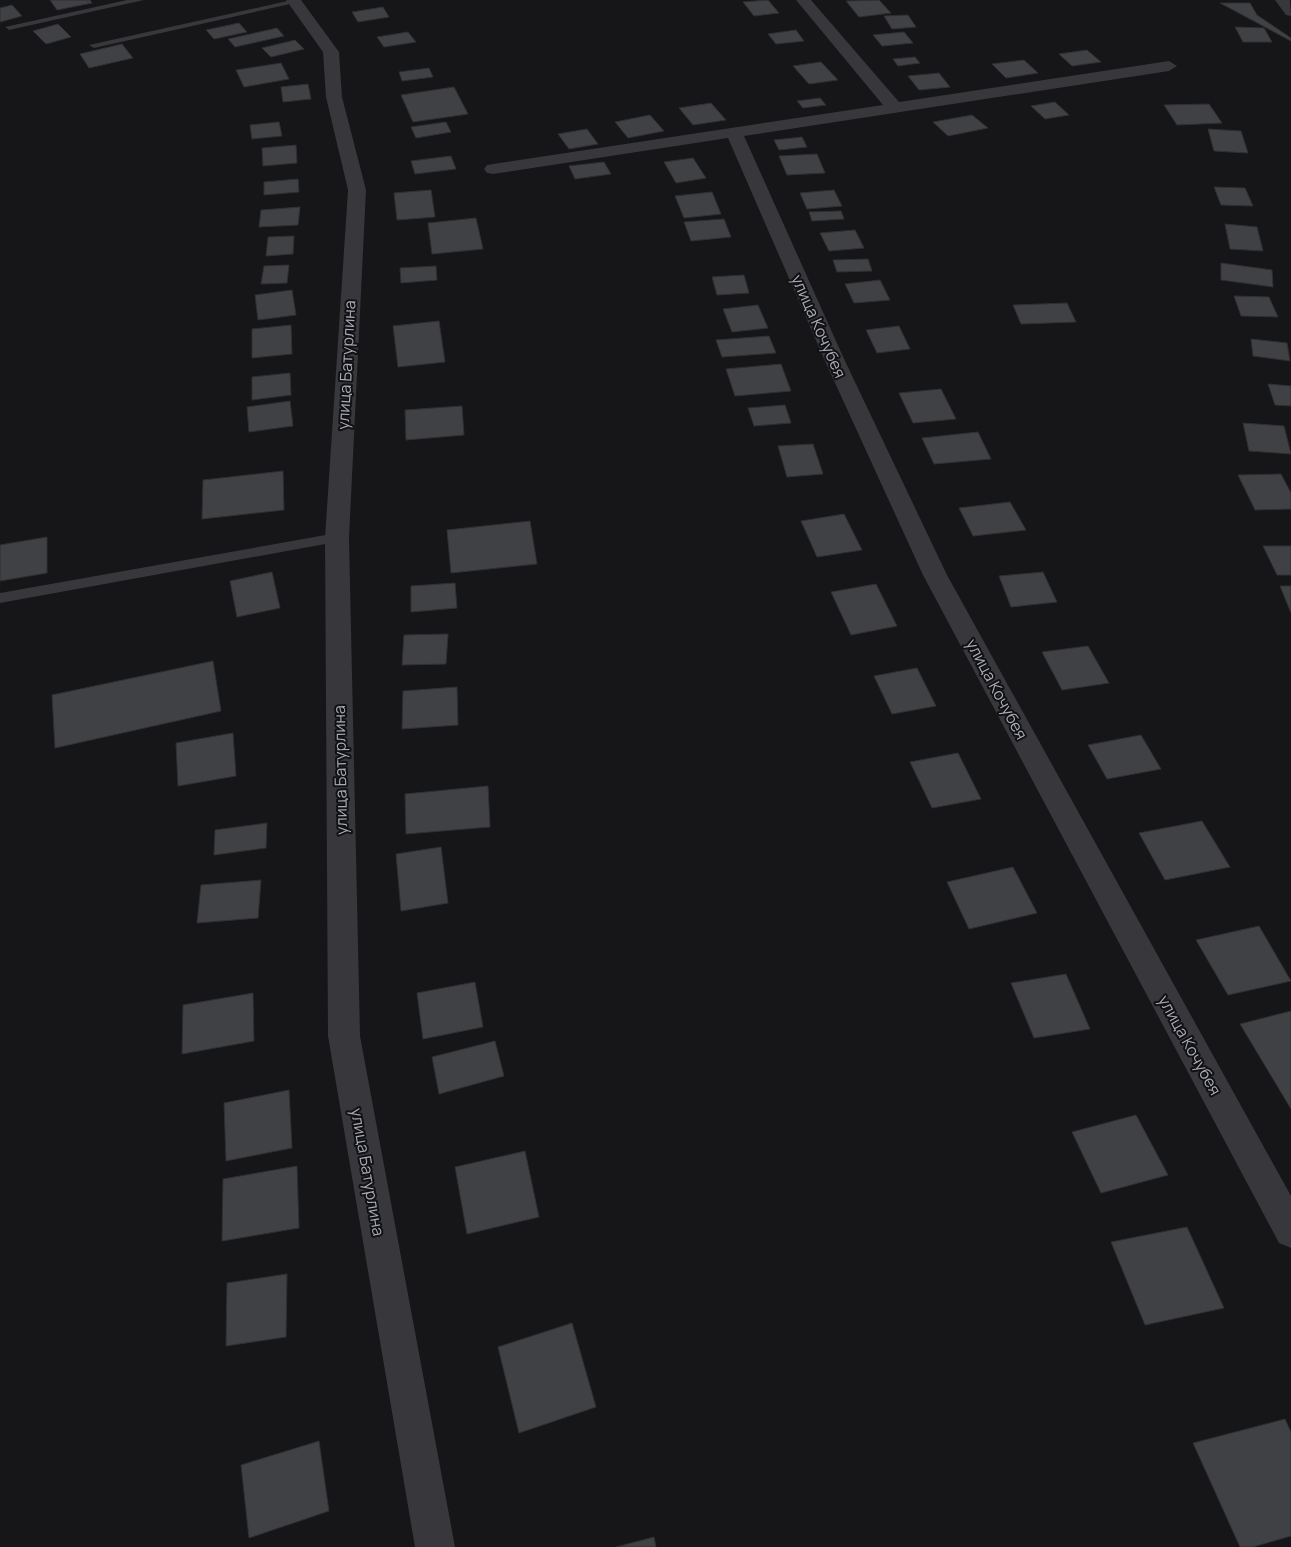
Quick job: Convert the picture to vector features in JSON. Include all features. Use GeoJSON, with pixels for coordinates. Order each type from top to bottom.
{"type":"FeatureCollection","features":[{"type":"Feature","properties":{"kind":"street"},"geometry":{"type":"LineString","coordinates":[[803,0],[894,108]]}},
{"type":"Feature","properties":{"kind":"street"},"geometry":{"type":"LineString","coordinates":[[1282,0],[1291,12]]}},
{"type":"Feature","properties":{"kind":"street","name":"улица Батурлина"},"geometry":{"type":"LineString","coordinates":[[294,1],[331,52],[334,97],[357,190],[337,538],[344,1036],[435,1547]]}},
{"type":"Feature","properties":{"kind":"street"},"geometry":{"type":"LineString","coordinates":[[493,169],[1169,66]]}},
{"type":"Feature","properties":{"kind":"street","name":"улица Кочубея"},"geometry":{"type":"LineString","coordinates":[[734,132],[835,361],[935,575],[1291,1231]]}},
{"type":"Feature","properties":{"kind":"lane"},"geometry":{"type":"LineString","coordinates":[[9,27],[140,0]]}},
{"type":"Feature","properties":{"kind":"lane"},"geometry":{"type":"LineString","coordinates":[[94,45],[294,1]]}},
{"type":"Feature","properties":{"kind":"lane"},"geometry":{"type":"LineString","coordinates":[[0,598],[337,538]]}},
{"type":"Feature","properties":{"kind":"building"},"geometry":{"type":"Polygon","coordinates":[[[50,0],[90,0],[92,3],[57,10],[50,0]]]}},
{"type":"Feature","properties":{"kind":"building"},"geometry":{"type":"Polygon","coordinates":[[[768,0],[779,13],[754,16],[743,2],[768,0]]]}},
{"type":"Feature","properties":{"kind":"building"},"geometry":{"type":"Polygon","coordinates":[[[879,0],[891,13],[859,17],[846,1],[879,0]]]}},
{"type":"Feature","properties":{"kind":"building"},"geometry":{"type":"Polygon","coordinates":[[[1220,3],[1250,3],[1257,15],[1291,38],[1291,41],[1220,3]]]}},
{"type":"Feature","properties":{"kind":"building"},"geometry":{"type":"Polygon","coordinates":[[[12,5],[22,16],[0,22],[0,8],[12,5]]]}},
{"type":"Feature","properties":{"kind":"building"},"geometry":{"type":"Polygon","coordinates":[[[383,7],[389,17],[358,22],[352,12],[383,7]]]}},
{"type":"Feature","properties":{"kind":"building"},"geometry":{"type":"Polygon","coordinates":[[[908,15],[916,27],[892,29],[884,16],[908,15]]]}},
{"type":"Feature","properties":{"kind":"building"},"geometry":{"type":"Polygon","coordinates":[[[239,23],[247,32],[214,39],[206,30],[239,23]]]}},
{"type":"Feature","properties":{"kind":"building"},"geometry":{"type":"Polygon","coordinates":[[[58,24],[71,37],[46,44],[33,31],[58,24]]]}},
{"type":"Feature","properties":{"kind":"building"},"geometry":{"type":"Polygon","coordinates":[[[1235,27],[1264,28],[1272,42],[1243,42],[1235,27]]]}},
{"type":"Feature","properties":{"kind":"building"},"geometry":{"type":"Polygon","coordinates":[[[277,28],[284,36],[235,47],[228,39],[277,28]]]}},
{"type":"Feature","properties":{"kind":"building"},"geometry":{"type":"Polygon","coordinates":[[[796,30],[804,41],[776,44],[768,34],[796,30]]]}},
{"type":"Feature","properties":{"kind":"building"},"geometry":{"type":"Polygon","coordinates":[[[408,32],[416,42],[384,47],[377,37],[408,32]]]}},
{"type":"Feature","properties":{"kind":"building"},"geometry":{"type":"Polygon","coordinates":[[[904,32],[913,43],[882,46],[873,35],[904,32]]]}},
{"type":"Feature","properties":{"kind":"building"},"geometry":{"type":"Polygon","coordinates":[[[295,40],[304,49],[271,57],[262,48],[295,40]]]}},
{"type":"Feature","properties":{"kind":"building"},"geometry":{"type":"Polygon","coordinates":[[[122,44],[133,58],[89,68],[80,54],[122,44]]]}},
{"type":"Feature","properties":{"kind":"building"},"geometry":{"type":"Polygon","coordinates":[[[1087,50],[1101,62],[1072,66],[1059,54],[1087,50]]]}},
{"type":"Feature","properties":{"kind":"building"},"geometry":{"type":"Polygon","coordinates":[[[915,57],[920,63],[898,66],[893,59],[915,57]]]}},
{"type":"Feature","properties":{"kind":"building"},"geometry":{"type":"Polygon","coordinates":[[[1024,60],[1038,73],[1006,78],[992,64],[1024,60]]]}},
{"type":"Feature","properties":{"kind":"building"},"geometry":{"type":"Polygon","coordinates":[[[821,62],[838,80],[809,84],[793,66],[821,62]]]}},
{"type":"Feature","properties":{"kind":"building"},"geometry":{"type":"Polygon","coordinates":[[[281,63],[289,79],[244,87],[236,70],[281,63]]]}},
{"type":"Feature","properties":{"kind":"building"},"geometry":{"type":"Polygon","coordinates":[[[429,68],[433,77],[402,81],[399,72],[429,68]]]}},
{"type":"Feature","properties":{"kind":"building"},"geometry":{"type":"Polygon","coordinates":[[[939,73],[950,87],[919,90],[908,76],[939,73]]]}},
{"type":"Feature","properties":{"kind":"building"},"geometry":{"type":"Polygon","coordinates":[[[308,84],[311,99],[283,102],[281,87],[308,84]]]}},
{"type":"Feature","properties":{"kind":"building"},"geometry":{"type":"Polygon","coordinates":[[[454,87],[468,114],[413,122],[401,95],[454,87]]]}},
{"type":"Feature","properties":{"kind":"building"},"geometry":{"type":"Polygon","coordinates":[[[820,98],[826,105],[803,108],[797,101],[820,98]]]}},
{"type":"Feature","properties":{"kind":"building"},"geometry":{"type":"Polygon","coordinates":[[[1055,102],[1069,115],[1045,119],[1031,106],[1055,102]]]}},
{"type":"Feature","properties":{"kind":"building"},"geometry":{"type":"Polygon","coordinates":[[[711,103],[726,120],[693,125],[679,108],[711,103]]]}},
{"type":"Feature","properties":{"kind":"building"},"geometry":{"type":"Polygon","coordinates":[[[1209,104],[1222,123],[1177,125],[1164,105],[1209,104]]]}},
{"type":"Feature","properties":{"kind":"building"},"geometry":{"type":"Polygon","coordinates":[[[650,115],[664,131],[628,138],[615,122],[650,115]]]}},
{"type":"Feature","properties":{"kind":"building"},"geometry":{"type":"Polygon","coordinates":[[[972,115],[988,128],[948,136],[933,122],[972,115]]]}},
{"type":"Feature","properties":{"kind":"building"},"geometry":{"type":"Polygon","coordinates":[[[279,122],[282,136],[252,139],[250,125],[279,122]]]}},
{"type":"Feature","properties":{"kind":"building"},"geometry":{"type":"Polygon","coordinates":[[[446,122],[451,132],[416,138],[411,127],[446,122]]]}},
{"type":"Feature","properties":{"kind":"building"},"geometry":{"type":"Polygon","coordinates":[[[587,129],[598,144],[569,149],[558,134],[587,129]]]}},
{"type":"Feature","properties":{"kind":"building"},"geometry":{"type":"Polygon","coordinates":[[[1208,129],[1241,131],[1248,153],[1214,151],[1208,129]]]}},
{"type":"Feature","properties":{"kind":"building"},"geometry":{"type":"Polygon","coordinates":[[[802,137],[807,147],[779,150],[774,140],[802,137]]]}},
{"type":"Feature","properties":{"kind":"building"},"geometry":{"type":"Polygon","coordinates":[[[296,145],[297,163],[263,166],[262,148],[296,145]]]}},
{"type":"Feature","properties":{"kind":"building"},"geometry":{"type":"Polygon","coordinates":[[[817,154],[825,173],[787,175],[779,156],[817,154]]]}},
{"type":"Feature","properties":{"kind":"building"},"geometry":{"type":"Polygon","coordinates":[[[451,156],[456,169],[415,174],[411,161],[451,156]]]}},
{"type":"Feature","properties":{"kind":"building"},"geometry":{"type":"Polygon","coordinates":[[[693,158],[706,178],[676,183],[664,162],[693,158]]]}},
{"type":"Feature","properties":{"kind":"building"},"geometry":{"type":"Polygon","coordinates":[[[604,162],[611,174],[575,179],[569,166],[604,162]]]}},
{"type":"Feature","properties":{"kind":"building"},"geometry":{"type":"Polygon","coordinates":[[[298,179],[299,192],[264,195],[264,182],[298,179]]]}},
{"type":"Feature","properties":{"kind":"building"},"geometry":{"type":"Polygon","coordinates":[[[1214,187],[1245,188],[1253,206],[1221,205],[1214,187]]]}},
{"type":"Feature","properties":{"kind":"building"},"geometry":{"type":"Polygon","coordinates":[[[431,190],[435,217],[397,220],[394,193],[431,190]]]}},
{"type":"Feature","properties":{"kind":"building"},"geometry":{"type":"Polygon","coordinates":[[[834,190],[842,206],[807,209],[800,193],[834,190]]]}},
{"type":"Feature","properties":{"kind":"building"},"geometry":{"type":"Polygon","coordinates":[[[712,192],[721,214],[684,218],[675,196],[712,192]]]}},
{"type":"Feature","properties":{"kind":"building"},"geometry":{"type":"Polygon","coordinates":[[[300,207],[298,225],[259,227],[261,210],[300,207]]]}},
{"type":"Feature","properties":{"kind":"building"},"geometry":{"type":"Polygon","coordinates":[[[841,211],[844,219],[812,221],[809,212],[841,211]]]}},
{"type":"Feature","properties":{"kind":"building"},"geometry":{"type":"Polygon","coordinates":[[[476,218],[483,249],[432,254],[428,223],[476,218]]]}},
{"type":"Feature","properties":{"kind":"building"},"geometry":{"type":"Polygon","coordinates":[[[724,219],[731,237],[691,241],[684,222],[724,219]]]}},
{"type":"Feature","properties":{"kind":"building"},"geometry":{"type":"Polygon","coordinates":[[[1225,224],[1257,227],[1263,251],[1230,249],[1225,224]]]}},
{"type":"Feature","properties":{"kind":"building"},"geometry":{"type":"Polygon","coordinates":[[[855,230],[864,248],[829,251],[820,233],[855,230]]]}},
{"type":"Feature","properties":{"kind":"building"},"geometry":{"type":"Polygon","coordinates":[[[294,236],[293,254],[266,256],[268,237],[294,236]]]}},
{"type":"Feature","properties":{"kind":"building"},"geometry":{"type":"Polygon","coordinates":[[[868,259],[872,271],[837,272],[833,260],[868,259]]]}},
{"type":"Feature","properties":{"kind":"building"},"geometry":{"type":"Polygon","coordinates":[[[1221,263],[1272,270],[1273,287],[1221,280],[1221,263]]]}},
{"type":"Feature","properties":{"kind":"building"},"geometry":{"type":"Polygon","coordinates":[[[289,265],[287,283],[261,284],[264,266],[289,265]]]}},
{"type":"Feature","properties":{"kind":"building"},"geometry":{"type":"Polygon","coordinates":[[[436,266],[437,280],[401,283],[400,268],[436,266]]]}},
{"type":"Feature","properties":{"kind":"building"},"geometry":{"type":"Polygon","coordinates":[[[744,275],[749,293],[717,295],[712,277],[744,275]]]}},
{"type":"Feature","properties":{"kind":"building"},"geometry":{"type":"Polygon","coordinates":[[[880,280],[890,300],[854,303],[845,284],[880,280]]]}},
{"type":"Feature","properties":{"kind":"building"},"geometry":{"type":"Polygon","coordinates":[[[292,290],[296,315],[258,320],[255,295],[292,290]]]}},
{"type":"Feature","properties":{"kind":"building"},"geometry":{"type":"Polygon","coordinates":[[[1234,296],[1269,297],[1278,317],[1241,316],[1234,296]]]}},
{"type":"Feature","properties":{"kind":"building"},"geometry":{"type":"Polygon","coordinates":[[[1067,303],[1076,322],[1021,324],[1013,305],[1067,303]]]}},
{"type":"Feature","properties":{"kind":"building"},"geometry":{"type":"Polygon","coordinates":[[[758,305],[768,328],[732,332],[723,309],[758,305]]]}},
{"type":"Feature","properties":{"kind":"building"},"geometry":{"type":"Polygon","coordinates":[[[439,321],[445,362],[398,367],[393,326],[439,321]]]}},
{"type":"Feature","properties":{"kind":"building"},"geometry":{"type":"Polygon","coordinates":[[[291,325],[292,354],[252,358],[252,329],[291,325]]]}},
{"type":"Feature","properties":{"kind":"building"},"geometry":{"type":"Polygon","coordinates":[[[899,326],[910,349],[877,353],[866,330],[899,326]]]}},
{"type":"Feature","properties":{"kind":"building"},"geometry":{"type":"Polygon","coordinates":[[[769,336],[776,353],[722,357],[716,340],[769,336]]]}},
{"type":"Feature","properties":{"kind":"building"},"geometry":{"type":"Polygon","coordinates":[[[1251,339],[1287,343],[1290,361],[1253,356],[1251,339]]]}},
{"type":"Feature","properties":{"kind":"building"},"geometry":{"type":"Polygon","coordinates":[[[781,364],[791,391],[735,396],[726,369],[781,364]]]}},
{"type":"Feature","properties":{"kind":"building"},"geometry":{"type":"Polygon","coordinates":[[[290,373],[291,395],[252,400],[252,377],[290,373]]]}},
{"type":"Feature","properties":{"kind":"building"},"geometry":{"type":"Polygon","coordinates":[[[1268,384],[1291,386],[1291,406],[1275,405],[1268,384]]]}},
{"type":"Feature","properties":{"kind":"building"},"geometry":{"type":"Polygon","coordinates":[[[941,389],[956,419],[913,423],[899,393],[941,389]]]}},
{"type":"Feature","properties":{"kind":"building"},"geometry":{"type":"Polygon","coordinates":[[[290,401],[293,426],[249,432],[247,407],[290,401]]]}},
{"type":"Feature","properties":{"kind":"building"},"geometry":{"type":"Polygon","coordinates":[[[785,405],[791,423],[754,426],[748,408],[785,405]]]}},
{"type":"Feature","properties":{"kind":"building"},"geometry":{"type":"Polygon","coordinates":[[[462,406],[464,435],[406,440],[405,410],[462,406]]]}},
{"type":"Feature","properties":{"kind":"building"},"geometry":{"type":"Polygon","coordinates":[[[1243,423],[1284,426],[1291,454],[1249,451],[1243,423]]]}},
{"type":"Feature","properties":{"kind":"building"},"geometry":{"type":"Polygon","coordinates":[[[978,432],[991,459],[934,464],[922,438],[978,432]]]}},
{"type":"Feature","properties":{"kind":"building"},"geometry":{"type":"Polygon","coordinates":[[[813,444],[823,474],[787,477],[778,446],[813,444]]]}},
{"type":"Feature","properties":{"kind":"building"},"geometry":{"type":"Polygon","coordinates":[[[283,471],[284,510],[202,519],[203,480],[283,471]]]}},
{"type":"Feature","properties":{"kind":"building"},"geometry":{"type":"Polygon","coordinates":[[[1281,474],[1291,493],[1291,509],[1255,510],[1238,475],[1281,474]]]}},
{"type":"Feature","properties":{"kind":"building"},"geometry":{"type":"Polygon","coordinates":[[[1010,502],[1026,530],[973,536],[959,508],[1010,502]]]}},
{"type":"Feature","properties":{"kind":"building"},"geometry":{"type":"Polygon","coordinates":[[[844,514],[862,550],[817,557],[801,521],[844,514]]]}},
{"type":"Feature","properties":{"kind":"building"},"geometry":{"type":"Polygon","coordinates":[[[530,521],[537,564],[451,573],[447,530],[530,521]]]}},
{"type":"Feature","properties":{"kind":"building"},"geometry":{"type":"Polygon","coordinates":[[[47,537],[47,573],[0,581],[0,545],[47,537]]]}},
{"type":"Feature","properties":{"kind":"building"},"geometry":{"type":"Polygon","coordinates":[[[1263,546],[1291,546],[1291,575],[1277,575],[1263,546]]]}},
{"type":"Feature","properties":{"kind":"building"},"geometry":{"type":"Polygon","coordinates":[[[272,572],[280,608],[237,617],[230,581],[272,572]]]}},
{"type":"Feature","properties":{"kind":"building"},"geometry":{"type":"Polygon","coordinates":[[[1043,572],[1057,602],[1011,607],[999,576],[1043,572]]]}},
{"type":"Feature","properties":{"kind":"building"},"geometry":{"type":"Polygon","coordinates":[[[455,583],[457,608],[411,612],[411,586],[455,583]]]}},
{"type":"Feature","properties":{"kind":"building"},"geometry":{"type":"Polygon","coordinates":[[[876,584],[897,626],[851,635],[831,592],[876,584]]]}},
{"type":"Feature","properties":{"kind":"building"},"geometry":{"type":"Polygon","coordinates":[[[1280,586],[1291,586],[1291,613],[1280,586]]]}},
{"type":"Feature","properties":{"kind":"building"},"geometry":{"type":"Polygon","coordinates":[[[448,634],[446,664],[402,665],[404,635],[448,634]]]}},
{"type":"Feature","properties":{"kind":"building"},"geometry":{"type":"Polygon","coordinates":[[[1088,646],[1109,683],[1062,690],[1042,652],[1088,646]]]}},
{"type":"Feature","properties":{"kind":"building"},"geometry":{"type":"Polygon","coordinates":[[[213,661],[221,711],[55,748],[52,695],[213,661]]]}},
{"type":"Feature","properties":{"kind":"building"},"geometry":{"type":"Polygon","coordinates":[[[917,668],[936,706],[892,714],[874,676],[917,668]]]}},
{"type":"Feature","properties":{"kind":"building"},"geometry":{"type":"Polygon","coordinates":[[[457,687],[458,725],[402,729],[403,691],[457,687]]]}},
{"type":"Feature","properties":{"kind":"building"},"geometry":{"type":"Polygon","coordinates":[[[233,733],[236,776],[178,786],[176,743],[233,733]]]}},
{"type":"Feature","properties":{"kind":"building"},"geometry":{"type":"Polygon","coordinates":[[[1141,735],[1161,769],[1107,779],[1088,745],[1141,735]]]}},
{"type":"Feature","properties":{"kind":"building"},"geometry":{"type":"Polygon","coordinates":[[[958,753],[981,799],[932,808],[910,762],[958,753]]]}},
{"type":"Feature","properties":{"kind":"building"},"geometry":{"type":"Polygon","coordinates":[[[488,786],[490,827],[406,834],[405,794],[488,786]]]}},
{"type":"Feature","properties":{"kind":"building"},"geometry":{"type":"Polygon","coordinates":[[[1202,821],[1230,867],[1165,880],[1139,833],[1202,821]]]}},
{"type":"Feature","properties":{"kind":"building"},"geometry":{"type":"Polygon","coordinates":[[[267,823],[266,848],[214,855],[215,830],[267,823]]]}},
{"type":"Feature","properties":{"kind":"building"},"geometry":{"type":"Polygon","coordinates":[[[441,847],[448,903],[401,911],[396,854],[441,847]]]}},
{"type":"Feature","properties":{"kind":"building"},"geometry":{"type":"Polygon","coordinates":[[[1013,867],[1037,913],[969,929],[947,882],[1013,867]]]}},
{"type":"Feature","properties":{"kind":"building"},"geometry":{"type":"Polygon","coordinates":[[[261,880],[258,918],[197,923],[201,885],[261,880]]]}},
{"type":"Feature","properties":{"kind":"building"},"geometry":{"type":"Polygon","coordinates":[[[1259,926],[1291,981],[1228,995],[1196,940],[1259,926]]]}},
{"type":"Feature","properties":{"kind":"building"},"geometry":{"type":"Polygon","coordinates":[[[1066,974],[1090,1029],[1034,1038],[1011,983],[1066,974]]]}},
{"type":"Feature","properties":{"kind":"building"},"geometry":{"type":"Polygon","coordinates":[[[475,982],[483,1027],[423,1039],[417,993],[475,982]]]}},
{"type":"Feature","properties":{"kind":"building"},"geometry":{"type":"Polygon","coordinates":[[[253,993],[254,1041],[182,1054],[183,1005],[253,993]]]}},
{"type":"Feature","properties":{"kind":"building"},"geometry":{"type":"Polygon","coordinates":[[[1291,1011],[1291,1109],[1240,1024],[1291,1011]]]}},
{"type":"Feature","properties":{"kind":"building"},"geometry":{"type":"Polygon","coordinates":[[[495,1041],[504,1076],[439,1094],[432,1057],[495,1041]]]}},
{"type":"Feature","properties":{"kind":"building"},"geometry":{"type":"Polygon","coordinates":[[[289,1090],[292,1148],[226,1161],[224,1103],[289,1090]]]}},
{"type":"Feature","properties":{"kind":"building"},"geometry":{"type":"Polygon","coordinates":[[[1136,1115],[1168,1175],[1101,1193],[1072,1132],[1136,1115]]]}},
{"type":"Feature","properties":{"kind":"building"},"geometry":{"type":"Polygon","coordinates":[[[525,1151],[539,1217],[467,1234],[455,1167],[525,1151]]]}},
{"type":"Feature","properties":{"kind":"building"},"geometry":{"type":"Polygon","coordinates":[[[297,1166],[299,1228],[222,1241],[223,1179],[297,1166]]]}},
{"type":"Feature","properties":{"kind":"building"},"geometry":{"type":"Polygon","coordinates":[[[1187,1227],[1224,1308],[1145,1325],[1111,1242],[1187,1227]]]}},
{"type":"Feature","properties":{"kind":"building"},"geometry":{"type":"Polygon","coordinates":[[[287,1274],[286,1337],[226,1346],[227,1283],[287,1274]]]}},
{"type":"Feature","properties":{"kind":"building"},"geometry":{"type":"Polygon","coordinates":[[[572,1323],[596,1407],[519,1433],[498,1347],[572,1323]]]}},
{"type":"Feature","properties":{"kind":"building"},"geometry":{"type":"Polygon","coordinates":[[[1285,1419],[1291,1432],[1291,1536],[1253,1547],[1240,1547],[1193,1443],[1285,1419]]]}},
{"type":"Feature","properties":{"kind":"building"},"geometry":{"type":"Polygon","coordinates":[[[319,1441],[329,1511],[249,1538],[241,1465],[319,1441]]]}},
{"type":"Feature","properties":{"kind":"building"},"geometry":{"type":"Polygon","coordinates":[[[654,1537],[656,1547],[616,1547],[654,1537]]]}}]}
